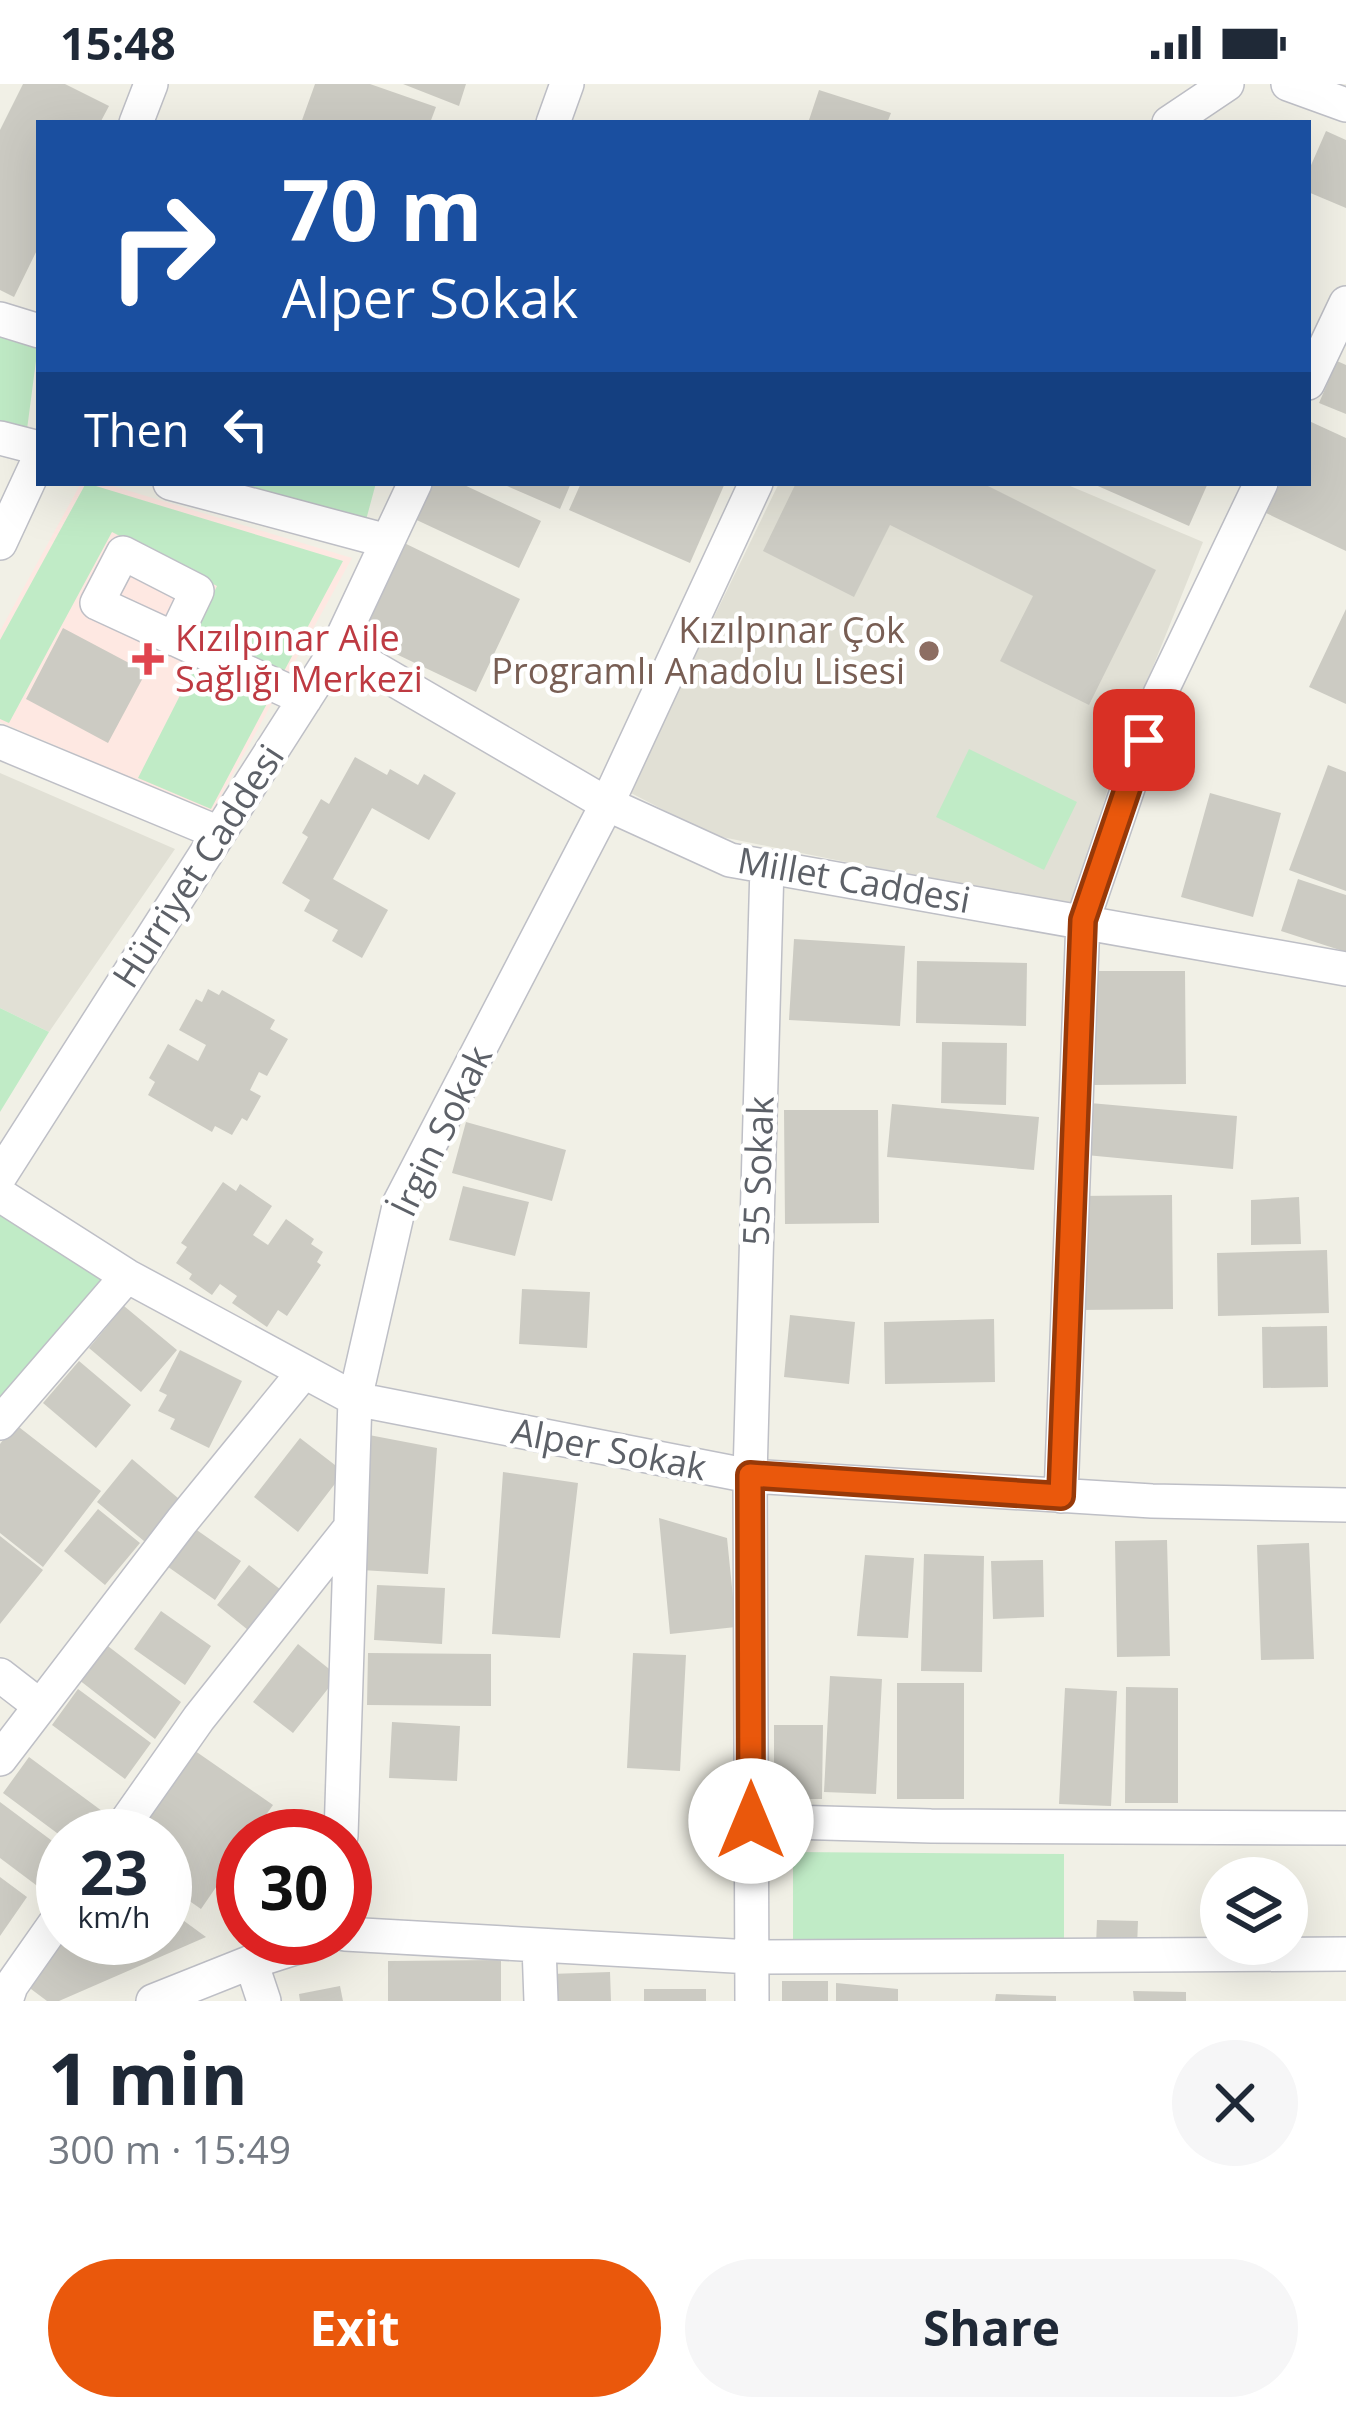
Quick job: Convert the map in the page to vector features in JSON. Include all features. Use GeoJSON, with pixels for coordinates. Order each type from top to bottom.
{"type":"FeatureCollection","features":[{"type":"Feature","properties":{"kind":"street"},"geometry":{"type":"LineString","coordinates":[[137,120],[152,84]]}},
{"type":"Feature","properties":{"kind":"street"},"geometry":{"type":"LineString","coordinates":[[555,120],[567,84]]}},
{"type":"Feature","properties":{"kind":"street"},"geometry":{"type":"LineString","coordinates":[[1173,120],[1227,84]]}},
{"type":"Feature","properties":{"kind":"street"},"geometry":{"type":"LineString","coordinates":[[1288,84],[1346,105]]}},
{"type":"Feature","properties":{"kind":"street"},"geometry":{"type":"LineString","coordinates":[[1311,377],[1346,303]]}},
{"type":"Feature","properties":{"kind":"street"},"geometry":{"type":"LineString","coordinates":[[0,319],[36,330]]}},
{"type":"Feature","properties":{"kind":"street"},"geometry":{"type":"LineString","coordinates":[[0,438],[36,447]]}},
{"type":"Feature","properties":{"kind":"street"},"geometry":{"type":"LineString","coordinates":[[0,543],[36,465]]}},
{"type":"Feature","properties":{"kind":"street"},"geometry":{"type":"LineString","coordinates":[[181,486],[387,541]]}},
{"type":"Feature","properties":{"kind":"street","name":"Hürriyet Caddesi"},"geometry":{"type":"LineString","coordinates":[[0,1176],[338,647],[414,486]]}},
{"type":"Feature","properties":{"kind":"street","name":"İrgin Sokak"},"geometry":{"type":"LineString","coordinates":[[342,1809],[355,1399],[400,1202],[608,804],[755,486]]}},
{"type":"Feature","properties":{"kind":"street"},"geometry":{"type":"LineString","coordinates":[[1061,1496],[1083,920],[1160,694],[1260,486]]}},
{"type":"Feature","properties":{"kind":"street"},"geometry":{"type":"LineString","coordinates":[[182,623],[197,590],[123,553],[98,603],[182,623],[304,699]]}},
{"type":"Feature","properties":{"kind":"street","name":"Millet Caddesi"},"geometry":{"type":"LineString","coordinates":[[338,647],[608,804],[730,860],[1346,969]]}},
{"type":"Feature","properties":{"kind":"street"},"geometry":{"type":"LineString","coordinates":[[0,742],[219,833]]}},
{"type":"Feature","properties":{"kind":"street","name":"55 Sokak"},"geometry":{"type":"LineString","coordinates":[[752,2001],[750,1475],[767,866]]}},
{"type":"Feature","properties":{"kind":"street","name":"Alper Sokak"},"geometry":{"type":"LineString","coordinates":[[0,1195],[128,1276],[355,1399],[750,1475],[1061,1496],[1346,1504]]}},
{"type":"Feature","properties":{"kind":"street"},"geometry":{"type":"LineString","coordinates":[[0,1423],[128,1276]]}},
{"type":"Feature","properties":{"kind":"street"},"geometry":{"type":"LineString","coordinates":[[0,1759],[303,1372]]}},
{"type":"Feature","properties":{"kind":"street"},"geometry":{"type":"LineString","coordinates":[[135,1809],[199,1718],[350,1528]]}},
{"type":"Feature","properties":{"kind":"street"},"geometry":{"type":"LineString","coordinates":[[0,1675],[40,1706]]}},
{"type":"Feature","properties":{"kind":"street"},"geometry":{"type":"LineString","coordinates":[[751,1821],[1346,1828]]}},
{"type":"Feature","properties":{"kind":"street"},"geometry":{"type":"LineString","coordinates":[[372,1936],[751,1957],[1346,1954]]}},
{"type":"Feature","properties":{"kind":"street"},"geometry":{"type":"LineString","coordinates":[[539,1946],[541,2001]]}},
{"type":"Feature","properties":{"kind":"street"},"geometry":{"type":"LineString","coordinates":[[5,1989],[36,1948]]}},
{"type":"Feature","properties":{"kind":"street"},"geometry":{"type":"LineString","coordinates":[[153,2001],[243,1965]]}},
{"type":"Feature","properties":{"kind":"street"},"geometry":{"type":"LineString","coordinates":[[252,1965],[264,2001]]}},
{"type":"Feature","properties":{"kind":"shaded area","name":"Kızılpınar Aile Sağlığı Merkezi"},"geometry":{"type":"Polygon","coordinates":[[[79,486],[113,486],[352,558],[212,812],[0,722],[0,631],[79,486]]]}},
{"type":"Feature","properties":{"kind":"shaded area","name":"Kızılpınar Çok Programlı Anadolu Lisesi"},"geometry":{"type":"Polygon","coordinates":[[[778,486],[1070,486],[1203,542],[1116,759],[1074,908],[712,835],[629,792],[778,486]]]}},
{"type":"Feature","properties":{"kind":"shaded area"},"geometry":{"type":"Polygon","coordinates":[[[0,773],[175,849],[49,1032],[0,1008],[0,773]]]}},
{"type":"Feature","properties":{"kind":"green space"},"geometry":{"type":"Polygon","coordinates":[[[0,326],[36,337],[36,361],[26,437],[0,430],[0,326]]]}},
{"type":"Feature","properties":{"kind":"green space"},"geometry":{"type":"Polygon","coordinates":[[[84,486],[343,561],[283,673],[194,633],[217,586],[112,532],[9,723],[0,719],[0,640],[84,486]]]}},
{"type":"Feature","properties":{"kind":"green space"},"geometry":{"type":"Polygon","coordinates":[[[236,486],[375,486],[366,520],[236,486]]]}},
{"type":"Feature","properties":{"kind":"green space"},"geometry":{"type":"Polygon","coordinates":[[[198,660],[271,696],[211,809],[138,778],[198,660]]]}},
{"type":"Feature","properties":{"kind":"green space"},"geometry":{"type":"Polygon","coordinates":[[[969,749],[1077,802],[1044,870],[936,817],[969,749]]]}},
{"type":"Feature","properties":{"kind":"green space"},"geometry":{"type":"Polygon","coordinates":[[[0,1008],[49,1032],[0,1112],[0,1008]]]}},
{"type":"Feature","properties":{"kind":"green space"},"geometry":{"type":"Polygon","coordinates":[[[0,1195],[127,1276],[0,1423],[0,1195]]]}},
{"type":"Feature","properties":{"kind":"green space"},"geometry":{"type":"Polygon","coordinates":[[[793,1852],[1064,1854],[1064,1950],[793,1948],[793,1852]]]}},
{"type":"Feature","properties":{"kind":"building"},"geometry":{"type":"Polygon","coordinates":[[[23,84],[65,84],[109,106],[102,120],[36,120],[36,252],[14,297],[0,290],[0,130],[23,84]]]}},
{"type":"Feature","properties":{"kind":"building"},"geometry":{"type":"Polygon","coordinates":[[[315,84],[370,84],[436,107],[431,120],[302,120],[315,84]]]}},
{"type":"Feature","properties":{"kind":"building"},"geometry":{"type":"Polygon","coordinates":[[[403,84],[466,84],[459,106],[403,84]]]}},
{"type":"Feature","properties":{"kind":"building"},"geometry":{"type":"Polygon","coordinates":[[[819,90],[891,113],[888,120],[809,120],[819,90]]]}},
{"type":"Feature","properties":{"kind":"building"},"geometry":{"type":"Polygon","coordinates":[[[1326,131],[1346,140],[1346,208],[1311,193],[1311,165],[1326,131]]]}},
{"type":"Feature","properties":{"kind":"building"},"geometry":{"type":"Polygon","coordinates":[[[1337,361],[1346,365],[1346,414],[1319,403],[1337,361]]]}},
{"type":"Feature","properties":{"kind":"building"},"geometry":{"type":"Polygon","coordinates":[[[1311,422],[1346,438],[1346,551],[1266,513],[1279,486],[1311,486],[1311,422]]]}},
{"type":"Feature","properties":{"kind":"building"},"geometry":{"type":"Polygon","coordinates":[[[420,486],[466,486],[541,521],[519,568],[406,515],[420,486]]]}},
{"type":"Feature","properties":{"kind":"building"},"geometry":{"type":"Polygon","coordinates":[[[507,486],[570,486],[560,509],[507,486]]]}},
{"type":"Feature","properties":{"kind":"building"},"geometry":{"type":"Polygon","coordinates":[[[580,486],[724,486],[690,563],[569,510],[580,486]]]}},
{"type":"Feature","properties":{"kind":"building"},"geometry":{"type":"Polygon","coordinates":[[[795,486],[988,486],[1156,570],[1089,705],[1000,661],[1033,596],[890,525],[854,597],[763,551],[795,486]]]}},
{"type":"Feature","properties":{"kind":"building"},"geometry":{"type":"Polygon","coordinates":[[[1098,486],[1207,486],[1189,526],[1098,486]]]}},
{"type":"Feature","properties":{"kind":"building"},"geometry":{"type":"Polygon","coordinates":[[[398,540],[520,599],[476,692],[354,634],[398,540]]]}},
{"type":"Feature","properties":{"kind":"building"},"geometry":{"type":"Polygon","coordinates":[[[1346,609],[1346,704],[1309,687],[1346,609]]]}},
{"type":"Feature","properties":{"kind":"building"},"geometry":{"type":"Polygon","coordinates":[[[63,628],[146,672],[108,743],[26,699],[63,628]]]}},
{"type":"Feature","properties":{"kind":"building"},"geometry":{"type":"Polygon","coordinates":[[[355,757],[418,785],[424,774],[456,793],[429,840],[372,808],[333,879],[388,910],[362,958],[332,941],[338,930],[304,911],[310,900],[282,883],[308,837],[302,833],[321,799],[329,804],[355,757]]]}},
{"type":"Feature","properties":{"kind":"building"},"geometry":{"type":"Polygon","coordinates":[[[1328,765],[1346,772],[1346,891],[1289,870],[1328,765]]]}},
{"type":"Feature","properties":{"kind":"building"},"geometry":{"type":"Polygon","coordinates":[[[1210,793],[1281,813],[1253,917],[1181,897],[1210,793]]]}},
{"type":"Feature","properties":{"kind":"building"},"geometry":{"type":"Polygon","coordinates":[[[1298,879],[1346,895],[1346,952],[1281,931],[1298,879]]]}},
{"type":"Feature","properties":{"kind":"building"},"geometry":{"type":"Polygon","coordinates":[[[794,939],[905,946],[900,1026],[789,1020],[794,939]]]}},
{"type":"Feature","properties":{"kind":"building"},"geometry":{"type":"Polygon","coordinates":[[[917,961],[1027,963],[1026,1026],[916,1023],[917,961]]]}},
{"type":"Feature","properties":{"kind":"building"},"geometry":{"type":"Polygon","coordinates":[[[1092,971],[1185,971],[1186,1084],[1093,1085],[1092,971]]]}},
{"type":"Feature","properties":{"kind":"building"},"geometry":{"type":"Polygon","coordinates":[[[208,989],[219,995],[222,990],[275,1020],[270,1029],[288,1039],[267,1076],[259,1072],[250,1090],[261,1096],[247,1121],[242,1118],[232,1135],[215,1126],[212,1132],[148,1095],[155,1082],[149,1078],[168,1044],[198,1061],[206,1045],[179,1030],[196,999],[202,1002],[208,989]]]}},
{"type":"Feature","properties":{"kind":"building"},"geometry":{"type":"Polygon","coordinates":[[[942,1042],[1007,1043],[1006,1105],[941,1103],[942,1042]]]}},
{"type":"Feature","properties":{"kind":"building"},"geometry":{"type":"Polygon","coordinates":[[[1090,1103],[1237,1116],[1233,1169],[1086,1155],[1090,1103]]]}},
{"type":"Feature","properties":{"kind":"building"},"geometry":{"type":"Polygon","coordinates":[[[892,1104],[1039,1117],[1034,1170],[887,1157],[892,1104]]]}},
{"type":"Feature","properties":{"kind":"building"},"geometry":{"type":"Polygon","coordinates":[[[784,1110],[878,1110],[879,1223],[785,1224],[784,1110]]]}},
{"type":"Feature","properties":{"kind":"building"},"geometry":{"type":"Polygon","coordinates":[[[466,1122],[566,1150],[552,1201],[452,1173],[466,1122]]]}},
{"type":"Feature","properties":{"kind":"building"},"geometry":{"type":"Polygon","coordinates":[[[223,1182],[236,1191],[240,1184],[272,1206],[253,1235],[268,1245],[286,1219],[314,1239],[311,1244],[323,1252],[317,1262],[321,1265],[287,1316],[278,1310],[267,1327],[232,1303],[237,1296],[220,1284],[212,1295],[176,1263],[187,1247],[181,1243],[223,1182]]]}},
{"type":"Feature","properties":{"kind":"building"},"geometry":{"type":"Polygon","coordinates":[[[463,1186],[529,1202],[515,1256],[449,1240],[463,1186]]]}},
{"type":"Feature","properties":{"kind":"building"},"geometry":{"type":"Polygon","coordinates":[[[1172,1195],[1173,1309],[1080,1310],[1079,1196],[1172,1195]]]}},
{"type":"Feature","properties":{"kind":"building"},"geometry":{"type":"Polygon","coordinates":[[[1299,1197],[1301,1244],[1251,1245],[1251,1200],[1299,1197]]]}},
{"type":"Feature","properties":{"kind":"building"},"geometry":{"type":"Polygon","coordinates":[[[1327,1250],[1329,1313],[1218,1316],[1217,1253],[1327,1250]]]}},
{"type":"Feature","properties":{"kind":"building"},"geometry":{"type":"Polygon","coordinates":[[[522,1289],[590,1292],[587,1348],[519,1344],[522,1289]]]}},
{"type":"Feature","properties":{"kind":"building"},"geometry":{"type":"Polygon","coordinates":[[[124,1306],[177,1350],[141,1392],[89,1348],[124,1306]]]}},
{"type":"Feature","properties":{"kind":"building"},"geometry":{"type":"Polygon","coordinates":[[[790,1315],[855,1322],[849,1384],[784,1377],[790,1315]]]}},
{"type":"Feature","properties":{"kind":"building"},"geometry":{"type":"Polygon","coordinates":[[[994,1319],[995,1382],[885,1384],[884,1322],[994,1319]]]}},
{"type":"Feature","properties":{"kind":"building"},"geometry":{"type":"Polygon","coordinates":[[[1327,1326],[1328,1387],[1263,1388],[1262,1327],[1327,1326]]]}},
{"type":"Feature","properties":{"kind":"building"},"geometry":{"type":"Polygon","coordinates":[[[180,1350],[242,1381],[209,1448],[170,1429],[175,1419],[158,1411],[167,1395],[159,1391],[180,1350]]]}},
{"type":"Feature","properties":{"kind":"building"},"geometry":{"type":"Polygon","coordinates":[[[79,1361],[131,1405],[96,1448],[43,1403],[79,1361]]]}},
{"type":"Feature","properties":{"kind":"building"},"geometry":{"type":"Polygon","coordinates":[[[15,1424],[101,1491],[43,1567],[0,1533],[0,1444],[15,1424]]]}},
{"type":"Feature","properties":{"kind":"building"},"geometry":{"type":"Polygon","coordinates":[[[369,1435],[437,1448],[428,1574],[361,1570],[369,1435]]]}},
{"type":"Feature","properties":{"kind":"building"},"geometry":{"type":"Polygon","coordinates":[[[300,1438],[344,1472],[298,1532],[254,1497],[300,1438]]]}},
{"type":"Feature","properties":{"kind":"building"},"geometry":{"type":"Polygon","coordinates":[[[132,1459],[185,1504],[150,1546],[97,1502],[132,1459]]]}},
{"type":"Feature","properties":{"kind":"building"},"geometry":{"type":"Polygon","coordinates":[[[503,1472],[578,1483],[560,1638],[492,1634],[503,1472]]]}},
{"type":"Feature","properties":{"kind":"building"},"geometry":{"type":"Polygon","coordinates":[[[98,1509],[140,1543],[105,1585],[64,1551],[98,1509]]]}},
{"type":"Feature","properties":{"kind":"building"},"geometry":{"type":"Polygon","coordinates":[[[659,1518],[727,1538],[736,1627],[670,1634],[659,1518]]]}},
{"type":"Feature","properties":{"kind":"building"},"geometry":{"type":"Polygon","coordinates":[[[191,1526],[241,1561],[215,1600],[164,1564],[191,1526]]]}},
{"type":"Feature","properties":{"kind":"building"},"geometry":{"type":"Polygon","coordinates":[[[0,1536],[43,1570],[0,1624],[0,1536]]]}},
{"type":"Feature","properties":{"kind":"building"},"geometry":{"type":"Polygon","coordinates":[[[1167,1540],[1170,1656],[1117,1657],[1115,1541],[1167,1540]]]}},
{"type":"Feature","properties":{"kind":"building"},"geometry":{"type":"Polygon","coordinates":[[[1309,1543],[1314,1659],[1261,1660],[1257,1545],[1309,1543]]]}},
{"type":"Feature","properties":{"kind":"building"},"geometry":{"type":"Polygon","coordinates":[[[924,1554],[984,1556],[982,1672],[921,1671],[924,1554]]]}},
{"type":"Feature","properties":{"kind":"building"},"geometry":{"type":"Polygon","coordinates":[[[865,1555],[914,1558],[908,1638],[857,1636],[865,1555]]]}},
{"type":"Feature","properties":{"kind":"building"},"geometry":{"type":"Polygon","coordinates":[[[1043,1560],[1044,1617],[993,1619],[991,1561],[1043,1560]]]}},
{"type":"Feature","properties":{"kind":"building"},"geometry":{"type":"Polygon","coordinates":[[[249,1565],[285,1593],[253,1634],[217,1605],[249,1565]]]}},
{"type":"Feature","properties":{"kind":"building"},"geometry":{"type":"Polygon","coordinates":[[[377,1585],[445,1588],[442,1644],[374,1640],[377,1585]]]}},
{"type":"Feature","properties":{"kind":"building"},"geometry":{"type":"Polygon","coordinates":[[[161,1611],[211,1646],[185,1685],[134,1649],[161,1611]]]}},
{"type":"Feature","properties":{"kind":"building"},"geometry":{"type":"Polygon","coordinates":[[[100,1640],[181,1702],[155,1739],[74,1676],[100,1640]]]}},
{"type":"Feature","properties":{"kind":"building"},"geometry":{"type":"Polygon","coordinates":[[[298,1644],[338,1676],[293,1733],[253,1702],[298,1644]]]}},
{"type":"Feature","properties":{"kind":"building"},"geometry":{"type":"Polygon","coordinates":[[[368,1653],[491,1654],[491,1706],[367,1705],[368,1653]]]}},
{"type":"Feature","properties":{"kind":"building"},"geometry":{"type":"Polygon","coordinates":[[[633,1653],[686,1655],[680,1771],[627,1768],[633,1653]]]}},
{"type":"Feature","properties":{"kind":"building"},"geometry":{"type":"Polygon","coordinates":[[[830,1676],[882,1679],[876,1794],[824,1792],[830,1676]]]}},
{"type":"Feature","properties":{"kind":"building"},"geometry":{"type":"Polygon","coordinates":[[[897,1683],[964,1683],[964,1799],[897,1799],[897,1683]]]}},
{"type":"Feature","properties":{"kind":"building"},"geometry":{"type":"Polygon","coordinates":[[[1126,1687],[1178,1688],[1178,1803],[1125,1803],[1126,1687]]]}},
{"type":"Feature","properties":{"kind":"building"},"geometry":{"type":"Polygon","coordinates":[[[1065,1688],[1117,1691],[1111,1806],[1059,1804],[1065,1688]]]}},
{"type":"Feature","properties":{"kind":"building"},"geometry":{"type":"Polygon","coordinates":[[[78,1689],[151,1743],[125,1779],[52,1725],[78,1689]]]}},
{"type":"Feature","properties":{"kind":"building"},"geometry":{"type":"Polygon","coordinates":[[[392,1722],[460,1726],[457,1781],[389,1778],[392,1722]]]}},
{"type":"Feature","properties":{"kind":"building"},"geometry":{"type":"Polygon","coordinates":[[[774,1725],[823,1725],[822,1799],[774,1799],[774,1725]]]}},
{"type":"Feature","properties":{"kind":"building"},"geometry":{"type":"Polygon","coordinates":[[[188,1746],[273,1805],[270,1809],[216,1809],[216,1887],[201,1909],[192,1903],[192,1809],[145,1809],[188,1746]]]}},
{"type":"Feature","properties":{"kind":"building"},"geometry":{"type":"Polygon","coordinates":[[[29,1757],[99,1809],[36,1809],[36,1817],[3,1793],[29,1757]]]}},
{"type":"Feature","properties":{"kind":"building"},"geometry":{"type":"Polygon","coordinates":[[[0,1802],[36,1829],[36,1885],[0,1858],[0,1802]]]}},
{"type":"Feature","properties":{"kind":"building"},"geometry":{"type":"Polygon","coordinates":[[[0,1877],[27,1897],[0,1936],[0,1877]]]}},
{"type":"Feature","properties":{"kind":"building"},"geometry":{"type":"Polygon","coordinates":[[[1097,1920],[1138,1921],[1137,1947],[1096,1945],[1097,1920]]]}},
{"type":"Feature","properties":{"kind":"building"},"geometry":{"type":"Polygon","coordinates":[[[192,1927],[206,1937],[192,1943],[192,1927]]]}},
{"type":"Feature","properties":{"kind":"building"},"geometry":{"type":"Polygon","coordinates":[[[501,1960],[501,2001],[388,2001],[388,1961],[501,1960]]]}},
{"type":"Feature","properties":{"kind":"building"},"geometry":{"type":"Polygon","coordinates":[[[36,1964],[142,1965],[59,2001],[47,2001],[19,1980],[36,1964]]]}},
{"type":"Feature","properties":{"kind":"building"},"geometry":{"type":"Polygon","coordinates":[[[610,1972],[611,2001],[551,2001],[550,1974],[610,1972]]]}},
{"type":"Feature","properties":{"kind":"building"},"geometry":{"type":"Polygon","coordinates":[[[782,1981],[828,1981],[828,2001],[782,2001],[782,1981]]]}},
{"type":"Feature","properties":{"kind":"building"},"geometry":{"type":"Polygon","coordinates":[[[836,1983],[898,1989],[898,2001],[836,2001],[836,1983]]]}},
{"type":"Feature","properties":{"kind":"building"},"geometry":{"type":"Polygon","coordinates":[[[340,1986],[343,2001],[300,2001],[299,1994],[340,1986]]]}},
{"type":"Feature","properties":{"kind":"building"},"geometry":{"type":"Polygon","coordinates":[[[644,1989],[706,1989],[706,2001],[644,2001],[644,1989]]]}},
{"type":"Feature","properties":{"kind":"building"},"geometry":{"type":"Polygon","coordinates":[[[1133,1991],[1186,1992],[1186,2001],[1134,2001],[1133,1991]]]}},
{"type":"Feature","properties":{"kind":"building"},"geometry":{"type":"Polygon","coordinates":[[[996,1994],[1056,1996],[1056,2001],[995,2001],[996,1994]]]}},
{"type":"Feature","properties":{"kind":"place","name":"Kızılpınar Çok Programlı Anadolu Lisesi"},"geometry":{"type":"Point","coordinates":[929,651]}},
{"type":"Feature","properties":{"kind":"place","name":"Kızılpınar Aile Sağlığı Merkezi"},"geometry":{"type":"Point","coordinates":[148,659]}},
{"type":"Feature","properties":{"kind":"route"},"geometry":{"type":"LineString","coordinates":[[751,1821],[750,1475],[1061,1496],[1083,920],[1144,740]]}}]}
